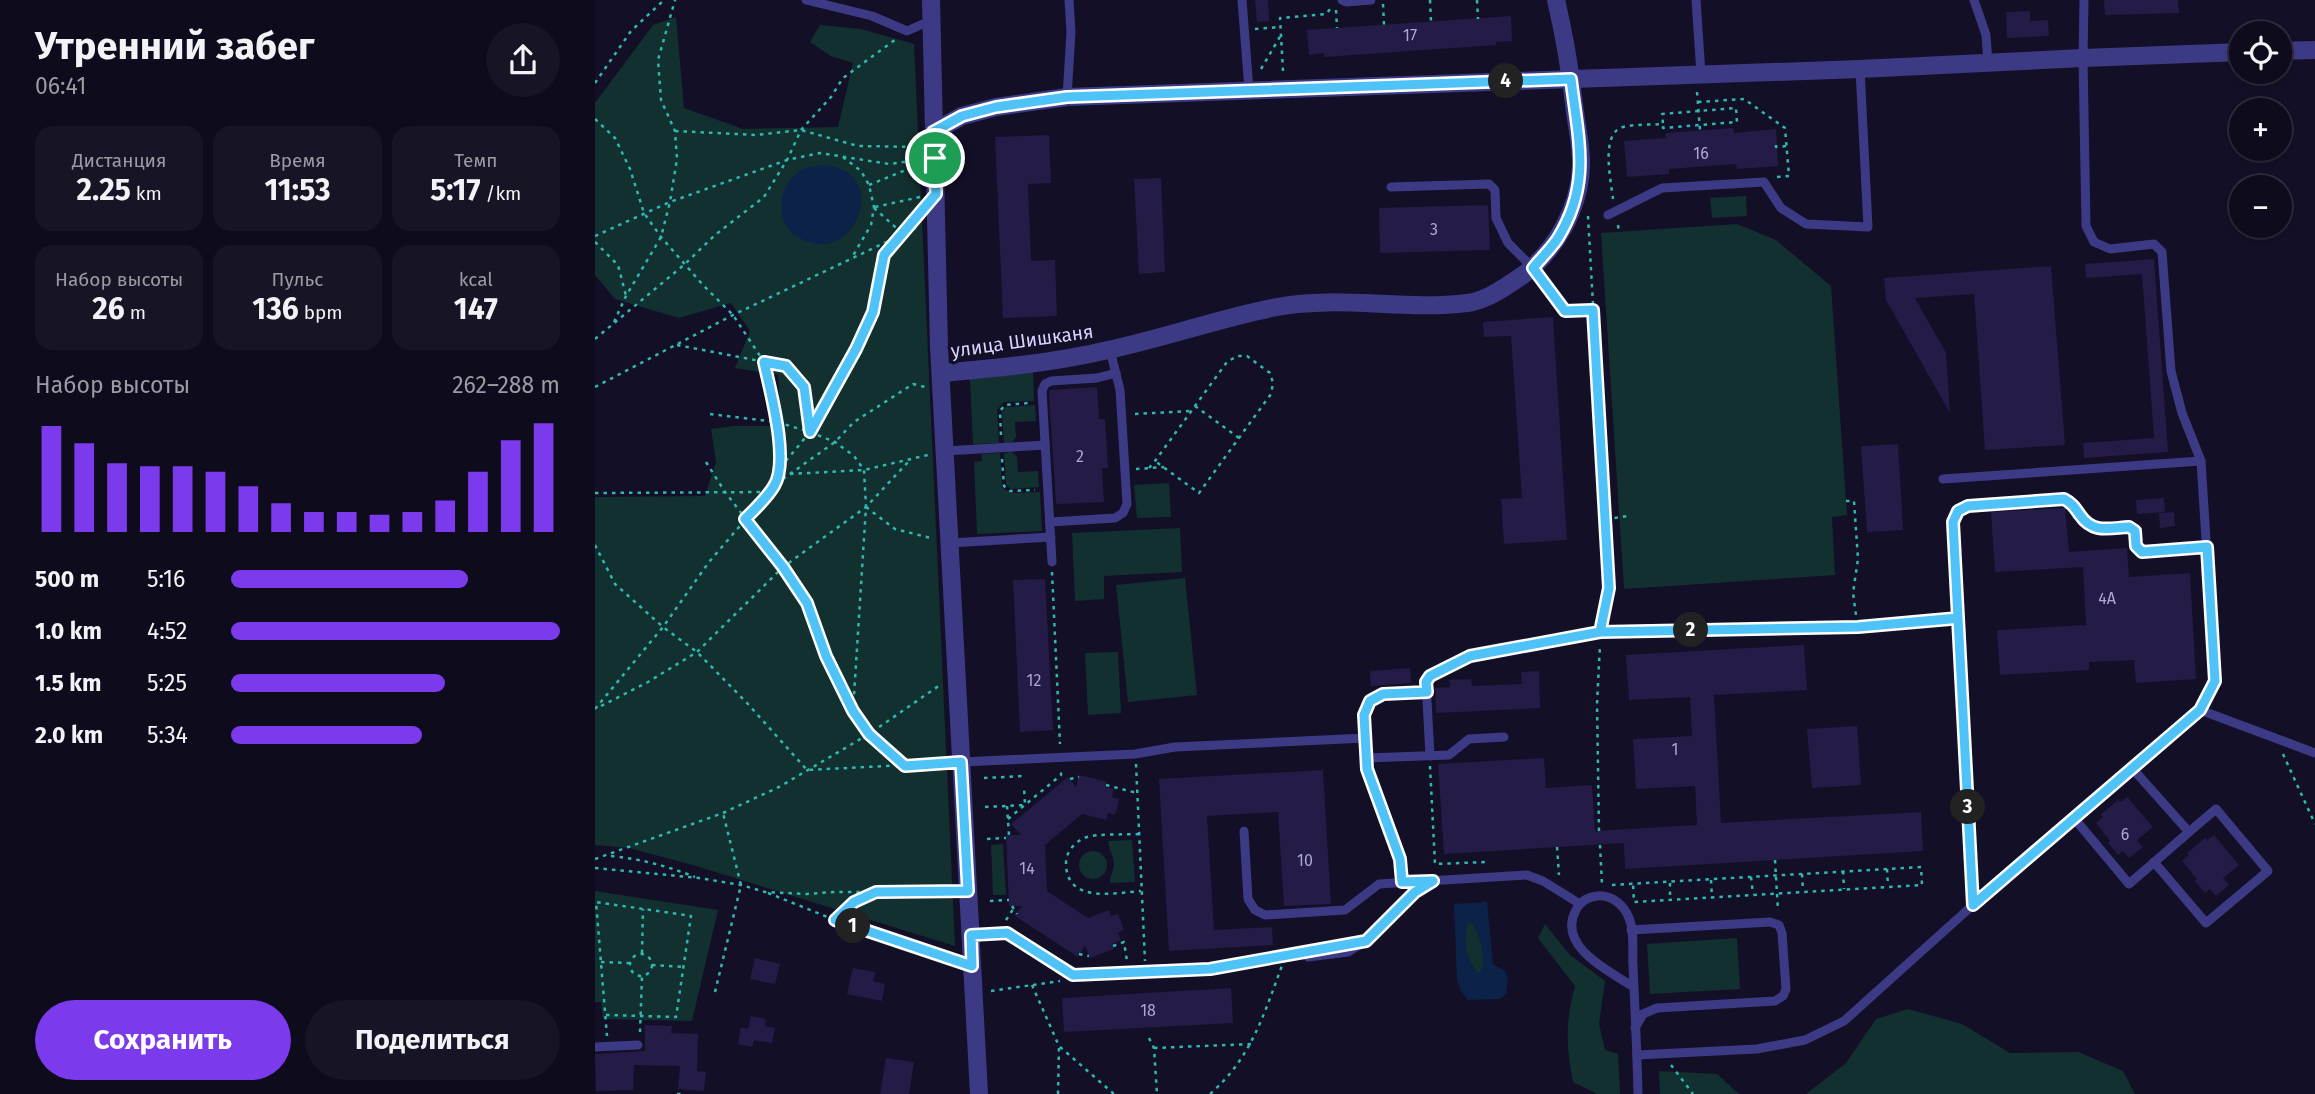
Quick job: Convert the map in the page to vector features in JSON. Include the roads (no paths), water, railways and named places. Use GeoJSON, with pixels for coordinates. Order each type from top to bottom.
{"type":"FeatureCollection","features":[{"type":"Feature","properties":{"kind":"street"},"geometry":{"type":"LineString","coordinates":[[931,0],[938,218],[938,381]]}},
{"type":"Feature","properties":{"kind":"street","name":"улица Шишканя"},"geometry":{"type":"LineString","coordinates":[[979,1094],[945,451],[938,381],[1110,350],[1277,307],[1321,302],[1425,305],[1469,303],[1505,288],[1533,268],[1557,240],[1578,190],[1581,165],[1571,79],[1556,0]]}},
{"type":"Feature","properties":{"kind":"street"},"geometry":{"type":"LineString","coordinates":[[2292,51],[2315,50]]}},
{"type":"Feature","properties":{"kind":"street"},"geometry":{"type":"LineString","coordinates":[[934,145],[962,116],[996,107],[1067,97],[1860,69],[2229,52]]}},
{"type":"Feature","properties":{"kind":"lane"},"geometry":{"type":"LineString","coordinates":[[806,0],[872,16],[907,31],[932,20]]}},
{"type":"Feature","properties":{"kind":"lane"},"geometry":{"type":"LineString","coordinates":[[1067,97],[1071,32],[1069,0]]}},
{"type":"Feature","properties":{"kind":"lane"},"geometry":{"type":"LineString","coordinates":[[1242,0],[1249,90]]}},
{"type":"Feature","properties":{"kind":"lane"},"geometry":{"type":"LineString","coordinates":[[1342,0],[1371,0]]}},
{"type":"Feature","properties":{"kind":"lane"},"geometry":{"type":"LineString","coordinates":[[1696,0],[1698,74]]}},
{"type":"Feature","properties":{"kind":"lane"},"geometry":{"type":"LineString","coordinates":[[1974,0],[1986,34],[1988,62]]}},
{"type":"Feature","properties":{"kind":"lane"},"geometry":{"type":"LineString","coordinates":[[1637,1055],[1757,1049],[1805,1040],[1844,1021],[1973,905],[2200,710],[2215,681],[2201,461],[2182,413],[2171,371],[2162,252],[2154,244],[2110,249],[2094,242],[2087,226],[2084,0]]}},
{"type":"Feature","properties":{"kind":"lane"},"geometry":{"type":"LineString","coordinates":[[1611,213],[1662,188],[1764,182],[1781,208],[1806,224],[1868,227],[1860,69]]}},
{"type":"Feature","properties":{"kind":"lane"},"geometry":{"type":"LineString","coordinates":[[1391,187],[1489,184],[1495,190],[1496,218],[1508,243],[1533,268]]}},
{"type":"Feature","properties":{"kind":"lane"},"geometry":{"type":"LineString","coordinates":[[1050,522],[1115,518],[1123,513],[1127,504],[1120,390],[1110,350]]}},
{"type":"Feature","properties":{"kind":"lane"},"geometry":{"type":"LineString","coordinates":[[1052,562],[1042,391],[1045,384],[1051,381],[1097,378],[1116,373]]}},
{"type":"Feature","properties":{"kind":"lane"},"geometry":{"type":"LineString","coordinates":[[945,451],[1045,445]]}},
{"type":"Feature","properties":{"kind":"lane"},"geometry":{"type":"LineString","coordinates":[[1943,479],[2201,461]]}},
{"type":"Feature","properties":{"kind":"lane"},"geometry":{"type":"LineString","coordinates":[[1973,905],[1953,522],[1958,511],[1968,506],[2064,499],[2072,503],[2086,524],[2095,529],[2129,527],[2135,531],[2136,546],[2142,552],[2207,547]]}},
{"type":"Feature","properties":{"kind":"lane"},"geometry":{"type":"LineString","coordinates":[[950,542],[1051,537]]}},
{"type":"Feature","properties":{"kind":"lane"},"geometry":{"type":"LineString","coordinates":[[1600,632],[1858,627],[1958,618]]}},
{"type":"Feature","properties":{"kind":"lane"},"geometry":{"type":"LineString","coordinates":[[1402,882],[1400,859],[1367,769],[1364,715],[1370,701],[1383,694],[1426,687],[1430,756]]}},
{"type":"Feature","properties":{"kind":"lane"},"geometry":{"type":"LineString","coordinates":[[2200,710],[2315,753]]}},
{"type":"Feature","properties":{"kind":"lane"},"geometry":{"type":"LineString","coordinates":[[1366,758],[1449,755],[1469,739],[1504,737]]}},
{"type":"Feature","properties":{"kind":"lane"},"geometry":{"type":"LineString","coordinates":[[961,762],[1135,754],[1175,747],[1365,738]]}},
{"type":"Feature","properties":{"kind":"lane"},"geometry":{"type":"LineString","coordinates":[[2132,768],[2189,832]]}},
{"type":"Feature","properties":{"kind":"lane"},"geometry":{"type":"LineString","coordinates":[[2074,818],[2129,884],[2154,862],[2189,832],[2215,809],[2268,871],[2206,923],[2154,862]]}},
{"type":"Feature","properties":{"kind":"lane"},"geometry":{"type":"LineString","coordinates":[[1244,831],[1248,899],[1255,910],[1265,915],[1345,910],[1380,884],[1527,875],[1543,880],[1580,904]]}},
{"type":"Feature","properties":{"kind":"lane"},"geometry":{"type":"LineString","coordinates":[[1307,954],[1347,952],[1366,941],[1415,892],[1433,881]]}},
{"type":"Feature","properties":{"kind":"lane"},"geometry":{"type":"LineString","coordinates":[[1634,987],[1591,959],[1573,935],[1574,913],[1580,904],[1590,897],[1601,895],[1614,899],[1630,919],[1631,930],[1634,987],[1636,1028],[1638,1094]]}},
{"type":"Feature","properties":{"kind":"lane"},"geometry":{"type":"LineString","coordinates":[[1631,930],[1770,922],[1779,925],[1782,933],[1786,989],[1783,996],[1775,1001],[1657,1008],[1643,1014],[1636,1028]]}},
{"type":"Feature","properties":{"kind":"lane"},"geometry":{"type":"LineString","coordinates":[[971,935],[1007,933],[1073,975],[1174,970]]}},
{"type":"Feature","properties":{"kind":"lane"},"geometry":{"type":"LineString","coordinates":[[595,1047],[638,1045]]}},
{"type":"Feature","properties":{"kind":"water"},"geometry":{"type":"Polygon","coordinates":[[[821,165],[847,172],[857,183],[861,197],[860,211],[854,225],[844,236],[831,243],[815,244],[789,230],[782,217],[782,200],[790,179],[806,168],[821,165]]]}},
{"type":"Feature","properties":{"kind":"water"},"geometry":{"type":"Polygon","coordinates":[[[1487,902],[1493,964],[1505,971],[1508,980],[1506,994],[1500,999],[1468,1000],[1461,991],[1457,980],[1454,904],[1487,902]],[[1472,922],[1467,924],[1466,949],[1472,966],[1480,973],[1483,954],[1472,922]]]}}]}
